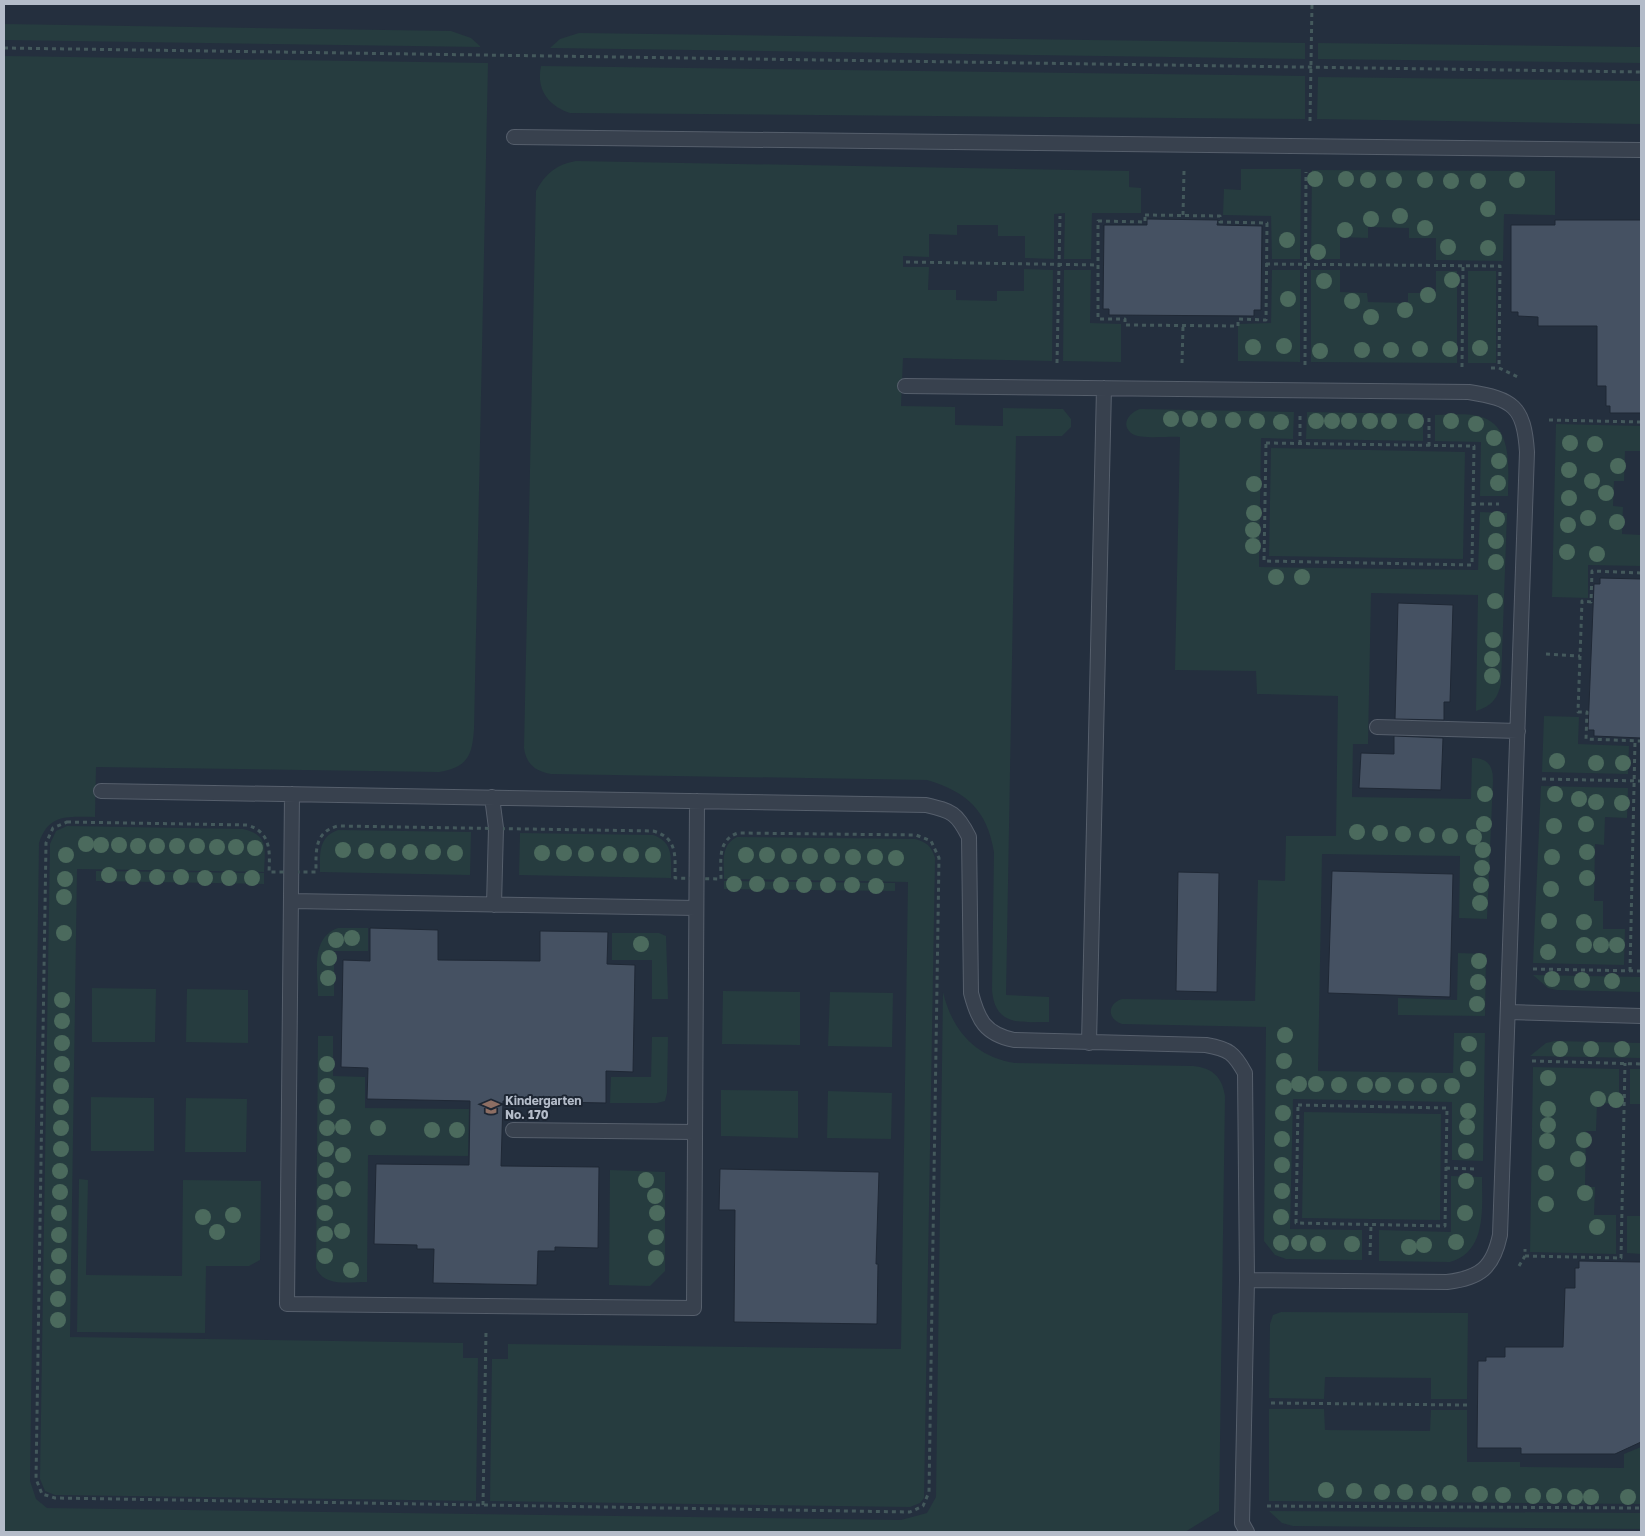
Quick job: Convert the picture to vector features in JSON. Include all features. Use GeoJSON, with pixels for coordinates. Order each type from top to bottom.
{"type":"FeatureCollection","features":[{"type":"Feature","properties":{"kind":"lane"},"geometry":{"type":"LineString","coordinates":[[514,137],[1641,150]]}},
{"type":"Feature","properties":{"kind":"lane"},"geometry":{"type":"LineString","coordinates":[[905,386],[1469,392],[1492,396],[1514,406],[1526,426],[1527,452],[1509,1012],[1500,1235],[1495,1257],[1481,1271],[1466,1280],[1457,1281],[1247,1280]]}},
{"type":"Feature","properties":{"kind":"lane"},"geometry":{"type":"LineString","coordinates":[[1089,1043],[1104,388]]}},
{"type":"Feature","properties":{"kind":"lane"},"geometry":{"type":"LineString","coordinates":[[1377,727],[1518,731]]}},
{"type":"Feature","properties":{"kind":"lane"},"geometry":{"type":"LineString","coordinates":[[101,791],[926,805],[944,809],[960,818],[969,836],[971,993],[976,1012],[987,1028],[998,1036],[1014,1040],[1206,1045],[1223,1048],[1236,1057],[1245,1073],[1247,1093],[1247,1280],[1242,1522],[1247,1532]]}},
{"type":"Feature","properties":{"kind":"lane"},"geometry":{"type":"LineString","coordinates":[[292,794],[287,1304],[694,1308],[697,801]]}},
{"type":"Feature","properties":{"kind":"lane"},"geometry":{"type":"LineString","coordinates":[[492,797],[496,828],[494,905]]}},
{"type":"Feature","properties":{"kind":"lane"},"geometry":{"type":"LineString","coordinates":[[291,901],[696,908]]}},
{"type":"Feature","properties":{"kind":"lane"},"geometry":{"type":"LineString","coordinates":[[1509,1012],[1641,1016]]}},
{"type":"Feature","properties":{"kind":"lane"},"geometry":{"type":"LineString","coordinates":[[513,1130],[695,1132]]}},
{"type":"Feature","properties":{"kind":"path"},"geometry":{"type":"LineString","coordinates":[[1310,119],[1312,4]]}},
{"type":"Feature","properties":{"kind":"path"},"geometry":{"type":"LineString","coordinates":[[4,48],[1641,72]]}},
{"type":"Feature","properties":{"kind":"path"},"geometry":{"type":"LineString","coordinates":[[1183,215],[1184,145]]}},
{"type":"Feature","properties":{"kind":"path"},"geometry":{"type":"LineString","coordinates":[[1305,367],[1306,169]]}},
{"type":"Feature","properties":{"kind":"path"},"geometry":{"type":"LineString","coordinates":[[1145,215],[1183,215],[1220,216],[1220,222],[1267,223],[1266,264],[1266,320],[1238,320],[1238,326],[1183,326],[1125,325],[1125,319],[1098,318],[1098,222],[1145,222],[1145,215]]}},
{"type":"Feature","properties":{"kind":"path"},"geometry":{"type":"LineString","coordinates":[[1057,365],[1060,216]]}},
{"type":"Feature","properties":{"kind":"path"},"geometry":{"type":"LineString","coordinates":[[906,262],[1098,265]]}},
{"type":"Feature","properties":{"kind":"path"},"geometry":{"type":"LineString","coordinates":[[1266,264],[1500,266],[1499,368]]}},
{"type":"Feature","properties":{"kind":"path"},"geometry":{"type":"LineString","coordinates":[[1462,368],[1463,266]]}},
{"type":"Feature","properties":{"kind":"path"},"geometry":{"type":"LineString","coordinates":[[1182,366],[1183,326]]}},
{"type":"Feature","properties":{"kind":"path"},"geometry":{"type":"LineString","coordinates":[[1047,365],[1066,365]]}},
{"type":"Feature","properties":{"kind":"path"},"geometry":{"type":"LineString","coordinates":[[1296,367],[1315,367]]}},
{"type":"Feature","properties":{"kind":"path"},"geometry":{"type":"LineString","coordinates":[[1452,368],[1471,368]]}},
{"type":"Feature","properties":{"kind":"path"},"geometry":{"type":"LineString","coordinates":[[1489,368],[1499,368],[1523,380]]}},
{"type":"Feature","properties":{"kind":"path"},"geometry":{"type":"LineString","coordinates":[[1300,412],[1300,444]]}},
{"type":"Feature","properties":{"kind":"path"},"geometry":{"type":"LineString","coordinates":[[1548,413],[1551,427]]}},
{"type":"Feature","properties":{"kind":"path"},"geometry":{"type":"LineString","coordinates":[[1549,420],[1641,422]]}},
{"type":"Feature","properties":{"kind":"path"},"geometry":{"type":"LineString","coordinates":[[1266,443],[1300,444],[1474,446],[1472,565],[1264,561],[1266,443]]}},
{"type":"Feature","properties":{"kind":"path"},"geometry":{"type":"LineString","coordinates":[[1641,573],[1592,571],[1591,602],[1582,601],[1578,712],[1587,712],[1586,739],[1641,741]]}},
{"type":"Feature","properties":{"kind":"path"},"geometry":{"type":"LineString","coordinates":[[1542,662],[1543,654],[1580,656]]}},
{"type":"Feature","properties":{"kind":"path"},"geometry":{"type":"LineString","coordinates":[[1630,971],[1635,741]]}},
{"type":"Feature","properties":{"kind":"path"},"geometry":{"type":"LineString","coordinates":[[1536,779],[1641,781]]}},
{"type":"Feature","properties":{"kind":"path"},"geometry":{"type":"LineString","coordinates":[[269,872],[270,846],[267,838],[261,831],[247,825],[67,822],[53,828],[46,843],[36,1480],[42,1494],[55,1498],[910,1512],[923,1506],[928,1499],[939,858],[931,841],[916,835],[738,833],[725,841],[721,850],[721,879]]}},
{"type":"Feature","properties":{"kind":"path"},"geometry":{"type":"LineString","coordinates":[[1529,969],[1641,971]]}},
{"type":"Feature","properties":{"kind":"path"},"geometry":{"type":"LineString","coordinates":[[1529,1061],[1641,1064]]}},
{"type":"Feature","properties":{"kind":"path"},"geometry":{"type":"LineString","coordinates":[[1525,1256],[1621,1258],[1625,1063]]}},
{"type":"Feature","properties":{"kind":"path"},"geometry":{"type":"LineString","coordinates":[[1298,1105],[1447,1108],[1446,1168],[1445,1226],[1296,1223],[1298,1105]]}},
{"type":"Feature","properties":{"kind":"path"},"geometry":{"type":"LineString","coordinates":[[1446,1168],[1483,1169]]}},
{"type":"Feature","properties":{"kind":"path"},"geometry":{"type":"LineString","coordinates":[[1370,1261],[1371,1225]]}},
{"type":"Feature","properties":{"kind":"path"},"geometry":{"type":"LineString","coordinates":[[1516,1271],[1525,1256],[1525,1246]]}},
{"type":"Feature","properties":{"kind":"path"},"geometry":{"type":"LineString","coordinates":[[483,1505],[486,1306]]}},
{"type":"Feature","properties":{"kind":"path"},"geometry":{"type":"LineString","coordinates":[[1265,1403],[1467,1405]]}},
{"type":"Feature","properties":{"kind":"path"},"geometry":{"type":"LineString","coordinates":[[1264,1506],[1641,1508]]}},
{"type":"Feature","properties":{"kind":"green space"},"geometry":{"type":"Polygon","coordinates":[[[4,24],[451,31],[471,38],[481,47],[4,40],[4,24]]]}},
{"type":"Feature","properties":{"kind":"green space"},"geometry":{"type":"Polygon","coordinates":[[[579,33],[1305,43],[1305,59],[550,48],[560,39],[579,33]]]}},
{"type":"Feature","properties":{"kind":"green space"},"geometry":{"type":"Polygon","coordinates":[[[1318,43],[1641,47],[1641,63],[1318,59],[1318,43]]]}},
{"type":"Feature","properties":{"kind":"green space"},"geometry":{"type":"Polygon","coordinates":[[[4,56],[488,63],[474,729],[472,746],[467,759],[456,767],[439,772],[96,767],[95,817],[68,817],[54,822],[43,833],[39,843],[30,1481],[36,1499],[47,1508],[901,1520],[927,1513],[936,1497],[943,992],[952,1018],[967,1040],[988,1055],[1001,1060],[1015,1063],[1193,1066],[1211,1071],[1222,1084],[1225,1096],[1219,1511],[1185,1532],[4,1532],[4,56]]]}},
{"type":"Feature","properties":{"kind":"green space"},"geometry":{"type":"Polygon","coordinates":[[[541,66],[1305,76],[1305,119],[570,113],[555,106],[545,95],[540,82],[541,66]]]}},
{"type":"Feature","properties":{"kind":"green space"},"geometry":{"type":"Polygon","coordinates":[[[1318,77],[1641,81],[1641,124],[1317,119],[1318,77]]]}},
{"type":"Feature","properties":{"kind":"green space"},"geometry":{"type":"Polygon","coordinates":[[[576,161],[1129,171],[1129,187],[1141,188],[1141,213],[1092,213],[1091,259],[1064,259],[1065,213],[1054,214],[1054,259],[1025,258],[1025,236],[998,236],[998,225],[957,225],[957,235],[929,234],[929,257],[903,256],[903,267],[929,267],[928,290],[956,290],[956,300],[997,301],[997,291],[1024,291],[1024,269],[1053,270],[1052,361],[903,358],[901,406],[955,407],[955,425],[1003,426],[1003,408],[1063,409],[1071,419],[1071,427],[1062,436],[1016,436],[1006,995],[1049,997],[1049,1022],[1019,1022],[1011,1020],[998,1011],[994,1002],[992,990],[994,852],[991,837],[980,814],[964,797],[953,790],[927,780],[551,774],[536,769],[529,762],[524,748],[536,191],[543,180],[557,167],[576,161]]]}},
{"type":"Feature","properties":{"kind":"green space"},"geometry":{"type":"Polygon","coordinates":[[[1241,169],[1301,169],[1300,259],[1272,259],[1271,216],[1223,215],[1224,189],[1241,190],[1241,169]]]}},
{"type":"Feature","properties":{"kind":"green space"},"geometry":{"type":"Polygon","coordinates":[[[1312,170],[1555,171],[1555,215],[1504,214],[1503,261],[1436,260],[1436,238],[1409,238],[1409,228],[1368,227],[1368,238],[1340,237],[1340,259],[1311,259],[1312,170]]]}},
{"type":"Feature","properties":{"kind":"green space"},"geometry":{"type":"Polygon","coordinates":[[[1064,270],[1091,270],[1090,323],[1121,324],[1121,362],[1063,361],[1064,270]]]}},
{"type":"Feature","properties":{"kind":"green space"},"geometry":{"type":"Polygon","coordinates":[[[1272,270],[1300,270],[1300,362],[1238,361],[1238,324],[1271,323],[1272,270]]]}},
{"type":"Feature","properties":{"kind":"green space"},"geometry":{"type":"Polygon","coordinates":[[[1311,270],[1340,270],[1340,292],[1367,293],[1368,302],[1408,303],[1408,293],[1436,293],[1436,271],[1457,271],[1457,363],[1311,362],[1311,270]]]}},
{"type":"Feature","properties":{"kind":"green space"},"geometry":{"type":"Polygon","coordinates":[[[1468,271],[1496,271],[1496,363],[1468,363],[1468,271]]]}},
{"type":"Feature","properties":{"kind":"green space"},"geometry":{"type":"Polygon","coordinates":[[[1140,409],[1294,412],[1293,439],[1261,438],[1259,567],[1478,570],[1480,512],[1507,513],[1501,683],[1496,697],[1486,707],[1476,711],[1478,595],[1371,593],[1368,744],[1353,744],[1352,797],[1471,799],[1472,758],[1482,759],[1488,763],[1492,770],[1493,780],[1487,919],[1459,918],[1460,856],[1322,854],[1318,1071],[1453,1073],[1454,1033],[1485,1033],[1483,1161],[1452,1160],[1452,1102],[1293,1099],[1290,1229],[1362,1230],[1362,1260],[1286,1259],[1275,1255],[1264,1241],[1266,1027],[1122,1024],[1117,1022],[1111,1015],[1111,1008],[1117,1001],[1122,999],[1255,1001],[1258,880],[1285,881],[1286,836],[1336,836],[1338,696],[1257,694],[1256,671],[1175,670],[1180,437],[1147,437],[1131,433],[1126,426],[1126,422],[1133,413],[1140,409]]]}},
{"type":"Feature","properties":{"kind":"green space"},"geometry":{"type":"Polygon","coordinates":[[[1307,412],[1423,414],[1423,441],[1306,439],[1307,412]]]}},
{"type":"Feature","properties":{"kind":"green space"},"geometry":{"type":"Polygon","coordinates":[[[1462,414],[1478,416],[1490,421],[1498,428],[1503,438],[1508,461],[1508,496],[1480,496],[1481,442],[1435,441],[1435,415],[1462,414]]]}},
{"type":"Feature","properties":{"kind":"green space"},"geometry":{"type":"Polygon","coordinates":[[[1556,424],[1641,426],[1641,451],[1625,451],[1624,481],[1614,481],[1613,506],[1623,507],[1622,534],[1641,535],[1641,566],[1588,565],[1588,598],[1552,597],[1556,424]]]}},
{"type":"Feature","properties":{"kind":"green space"},"geometry":{"type":"Polygon","coordinates":[[[1271,448],[1465,452],[1463,559],[1269,556],[1271,448]]]}},
{"type":"Feature","properties":{"kind":"green space"},"geometry":{"type":"Polygon","coordinates":[[[1544,716],[1579,717],[1578,744],[1629,746],[1628,774],[1542,772],[1544,716]]]}},
{"type":"Feature","properties":{"kind":"green space"},"geometry":{"type":"Polygon","coordinates":[[[1541,786],[1628,788],[1627,818],[1605,817],[1604,845],[1595,844],[1594,901],[1603,901],[1603,929],[1625,929],[1624,965],[1533,963],[1541,786]]]}},
{"type":"Feature","properties":{"kind":"green space"},"geometry":{"type":"Polygon","coordinates":[[[67,826],[243,829],[257,835],[264,844],[265,850],[264,872],[77,869],[70,1337],[463,1343],[463,1358],[478,1358],[476,1501],[55,1495],[45,1491],[40,1479],[50,844],[56,831],[67,826]]]}},
{"type":"Feature","properties":{"kind":"green space"},"geometry":{"type":"Polygon","coordinates":[[[338,830],[471,832],[470,875],[320,872],[320,853],[324,842],[331,833],[338,830]]]}},
{"type":"Feature","properties":{"kind":"green space"},"geometry":{"type":"Polygon","coordinates":[[[520,833],[653,835],[665,842],[668,847],[671,858],[671,878],[519,875],[520,833]]]}},
{"type":"Feature","properties":{"kind":"green space"},"geometry":{"type":"Polygon","coordinates":[[[737,837],[915,839],[928,846],[935,858],[924,1498],[920,1503],[910,1507],[490,1501],[492,1359],[508,1359],[508,1344],[901,1349],[908,882],[724,879],[725,850],[732,840],[737,837]]]}},
{"type":"Feature","properties":{"kind":"green space"},"geometry":{"type":"Polygon","coordinates":[[[96,871],[264,873],[264,884],[96,881],[96,871]]]}},
{"type":"Feature","properties":{"kind":"green space"},"geometry":{"type":"Polygon","coordinates":[[[724,881],[895,883],[895,891],[724,889],[724,881]]]}},
{"type":"Feature","properties":{"kind":"green space"},"geometry":{"type":"Polygon","coordinates":[[[338,928],[368,928],[368,951],[334,951],[334,996],[318,996],[317,967],[319,948],[323,939],[338,928]]]}},
{"type":"Feature","properties":{"kind":"green space"},"geometry":{"type":"Polygon","coordinates":[[[612,933],[659,933],[666,936],[668,999],[652,999],[652,960],[612,960],[612,933]]]}},
{"type":"Feature","properties":{"kind":"green space"},"geometry":{"type":"Polygon","coordinates":[[[1458,953],[1486,954],[1485,1016],[1398,1015],[1398,998],[1457,1000],[1458,953]]]}},
{"type":"Feature","properties":{"kind":"green space"},"geometry":{"type":"Polygon","coordinates":[[[1533,975],[1641,977],[1641,992],[1557,990],[1548,988],[1533,975]]]}},
{"type":"Feature","properties":{"kind":"green space"},"geometry":{"type":"Polygon","coordinates":[[[92,988],[156,989],[155,1042],[92,1042],[92,988]]]}},
{"type":"Feature","properties":{"kind":"green space"},"geometry":{"type":"Polygon","coordinates":[[[187,989],[248,990],[248,1043],[186,1042],[187,989]]]}},
{"type":"Feature","properties":{"kind":"green space"},"geometry":{"type":"Polygon","coordinates":[[[723,991],[800,992],[800,1045],[722,1044],[723,991]]]}},
{"type":"Feature","properties":{"kind":"green space"},"geometry":{"type":"Polygon","coordinates":[[[830,992],[893,993],[892,1047],[828,1046],[830,992]]]}},
{"type":"Feature","properties":{"kind":"green space"},"geometry":{"type":"Polygon","coordinates":[[[318,1036],[333,1036],[333,1076],[365,1077],[365,1108],[469,1109],[468,1156],[368,1155],[367,1282],[345,1283],[331,1281],[320,1274],[316,1268],[318,1036]]]}},
{"type":"Feature","properties":{"kind":"green space"},"geometry":{"type":"Polygon","coordinates":[[[652,1037],[668,1037],[667,1093],[665,1101],[657,1103],[610,1103],[611,1077],[651,1077],[652,1037]]]}},
{"type":"Feature","properties":{"kind":"green space"},"geometry":{"type":"Polygon","coordinates":[[[1555,1041],[1641,1043],[1641,1058],[1530,1056],[1546,1043],[1555,1041]]]}},
{"type":"Feature","properties":{"kind":"green space"},"geometry":{"type":"Polygon","coordinates":[[[1533,1067],[1619,1069],[1619,1104],[1597,1103],[1596,1131],[1586,1131],[1585,1187],[1595,1187],[1594,1215],[1616,1215],[1616,1254],[1530,1252],[1533,1067]]]}},
{"type":"Feature","properties":{"kind":"green space"},"geometry":{"type":"Polygon","coordinates":[[[1630,1069],[1641,1069],[1641,1104],[1630,1104],[1630,1069]]]}},
{"type":"Feature","properties":{"kind":"green space"},"geometry":{"type":"Polygon","coordinates":[[[721,1090],[798,1091],[798,1138],[721,1136],[721,1090]]]}},
{"type":"Feature","properties":{"kind":"green space"},"geometry":{"type":"Polygon","coordinates":[[[828,1091],[892,1093],[891,1139],[827,1138],[828,1091]]]}},
{"type":"Feature","properties":{"kind":"green space"},"geometry":{"type":"Polygon","coordinates":[[[91,1097],[154,1098],[154,1151],[91,1151],[91,1097]]]}},
{"type":"Feature","properties":{"kind":"green space"},"geometry":{"type":"Polygon","coordinates":[[[186,1098],[247,1099],[246,1152],[185,1152],[186,1098]]]}},
{"type":"Feature","properties":{"kind":"green space"},"geometry":{"type":"Polygon","coordinates":[[[1304,1112],[1441,1114],[1440,1220],[1302,1218],[1304,1112]]]}},
{"type":"Feature","properties":{"kind":"green space"},"geometry":{"type":"Polygon","coordinates":[[[610,1170],[665,1172],[665,1271],[650,1286],[609,1285],[610,1170]]]}},
{"type":"Feature","properties":{"kind":"green space"},"geometry":{"type":"Polygon","coordinates":[[[1451,1176],[1482,1177],[1482,1215],[1480,1227],[1471,1249],[1462,1257],[1450,1262],[1379,1261],[1379,1230],[1451,1232],[1451,1176]]]}},
{"type":"Feature","properties":{"kind":"green space"},"geometry":{"type":"Polygon","coordinates":[[[79,1179],[88,1180],[86,1275],[182,1276],[183,1180],[261,1181],[260,1260],[249,1266],[206,1266],[205,1333],[77,1332],[79,1179]]]}},
{"type":"Feature","properties":{"kind":"green space"},"geometry":{"type":"Polygon","coordinates":[[[1627,1216],[1641,1216],[1641,1254],[1627,1253],[1627,1216]]]}},
{"type":"Feature","properties":{"kind":"green space"},"geometry":{"type":"Polygon","coordinates":[[[1281,1312],[1468,1313],[1467,1399],[1431,1399],[1431,1378],[1325,1377],[1324,1399],[1269,1398],[1270,1324],[1273,1315],[1281,1312]]]}},
{"type":"Feature","properties":{"kind":"green space"},"geometry":{"type":"Polygon","coordinates":[[[1269,1409],[1324,1409],[1325,1430],[1430,1431],[1431,1410],[1467,1410],[1467,1462],[1520,1462],[1520,1467],[1624,1468],[1624,1454],[1641,1447],[1641,1504],[1269,1501],[1269,1409]]]}},
{"type":"Feature","properties":{"kind":"green space"},"geometry":{"type":"Polygon","coordinates":[[[1269,1511],[1641,1513],[1641,1529],[1293,1526],[1282,1523],[1269,1511]]]}},
{"type":"Feature","properties":{"kind":"building"},"geometry":{"type":"Polygon","coordinates":[[[1147,219],[1218,220],[1217,225],[1262,226],[1261,310],[1254,310],[1254,316],[1109,315],[1109,309],[1103,309],[1104,225],[1147,225],[1147,219]]]}},
{"type":"Feature","properties":{"kind":"building"},"geometry":{"type":"Polygon","coordinates":[[[1555,220],[1641,220],[1641,413],[1610,413],[1610,406],[1606,406],[1606,386],[1597,386],[1597,326],[1538,326],[1538,317],[1518,316],[1518,312],[1511,312],[1511,225],[1555,225],[1555,220]]]}},
{"type":"Feature","properties":{"kind":"building"},"geometry":{"type":"Polygon","coordinates":[[[1600,578],[1641,579],[1641,738],[1594,736],[1594,730],[1588,730],[1594,584],[1600,584],[1600,578]]]}},
{"type":"Feature","properties":{"kind":"building"},"geometry":{"type":"Polygon","coordinates":[[[1398,603],[1453,605],[1450,702],[1444,702],[1444,720],[1395,719],[1398,603]]]}},
{"type":"Feature","properties":{"kind":"building"},"geometry":{"type":"Polygon","coordinates":[[[1394,736],[1443,738],[1441,790],[1359,788],[1361,753],[1394,754],[1394,736]]]}},
{"type":"Feature","properties":{"kind":"building"},"geometry":{"type":"Polygon","coordinates":[[[1332,871],[1453,874],[1450,997],[1328,993],[1332,871]]]}},
{"type":"Feature","properties":{"kind":"building"},"geometry":{"type":"Polygon","coordinates":[[[1178,872],[1219,873],[1217,992],[1176,991],[1178,872]]]}},
{"type":"Feature","properties":{"kind":"building"},"geometry":{"type":"Polygon","coordinates":[[[370,928],[438,930],[438,960],[540,961],[540,931],[608,932],[607,964],[635,965],[633,1072],[606,1071],[606,1103],[503,1101],[501,1166],[599,1167],[598,1248],[555,1247],[555,1251],[538,1251],[537,1285],[433,1283],[434,1249],[417,1249],[417,1245],[374,1244],[376,1164],[469,1165],[470,1101],[367,1099],[368,1068],[341,1067],[343,960],[370,961],[370,928]]]}},
{"type":"Feature","properties":{"kind":"building"},"geometry":{"type":"Polygon","coordinates":[[[720,1169],[879,1172],[876,1264],[878,1264],[877,1324],[734,1322],[735,1210],[719,1210],[720,1169]]]}},
{"type":"Feature","properties":{"kind":"building"},"geometry":{"type":"Polygon","coordinates":[[[1579,1261],[1641,1262],[1641,1442],[1615,1454],[1521,1454],[1521,1448],[1477,1448],[1478,1361],[1486,1361],[1486,1357],[1505,1357],[1505,1347],[1563,1347],[1565,1288],[1575,1288],[1575,1268],[1579,1268],[1579,1261]]]}},
{"type":"Feature","properties":{"kind":"place","name":"Kindergarten No. 170"},"geometry":{"type":"Point","coordinates":[491,1107]}}]}
